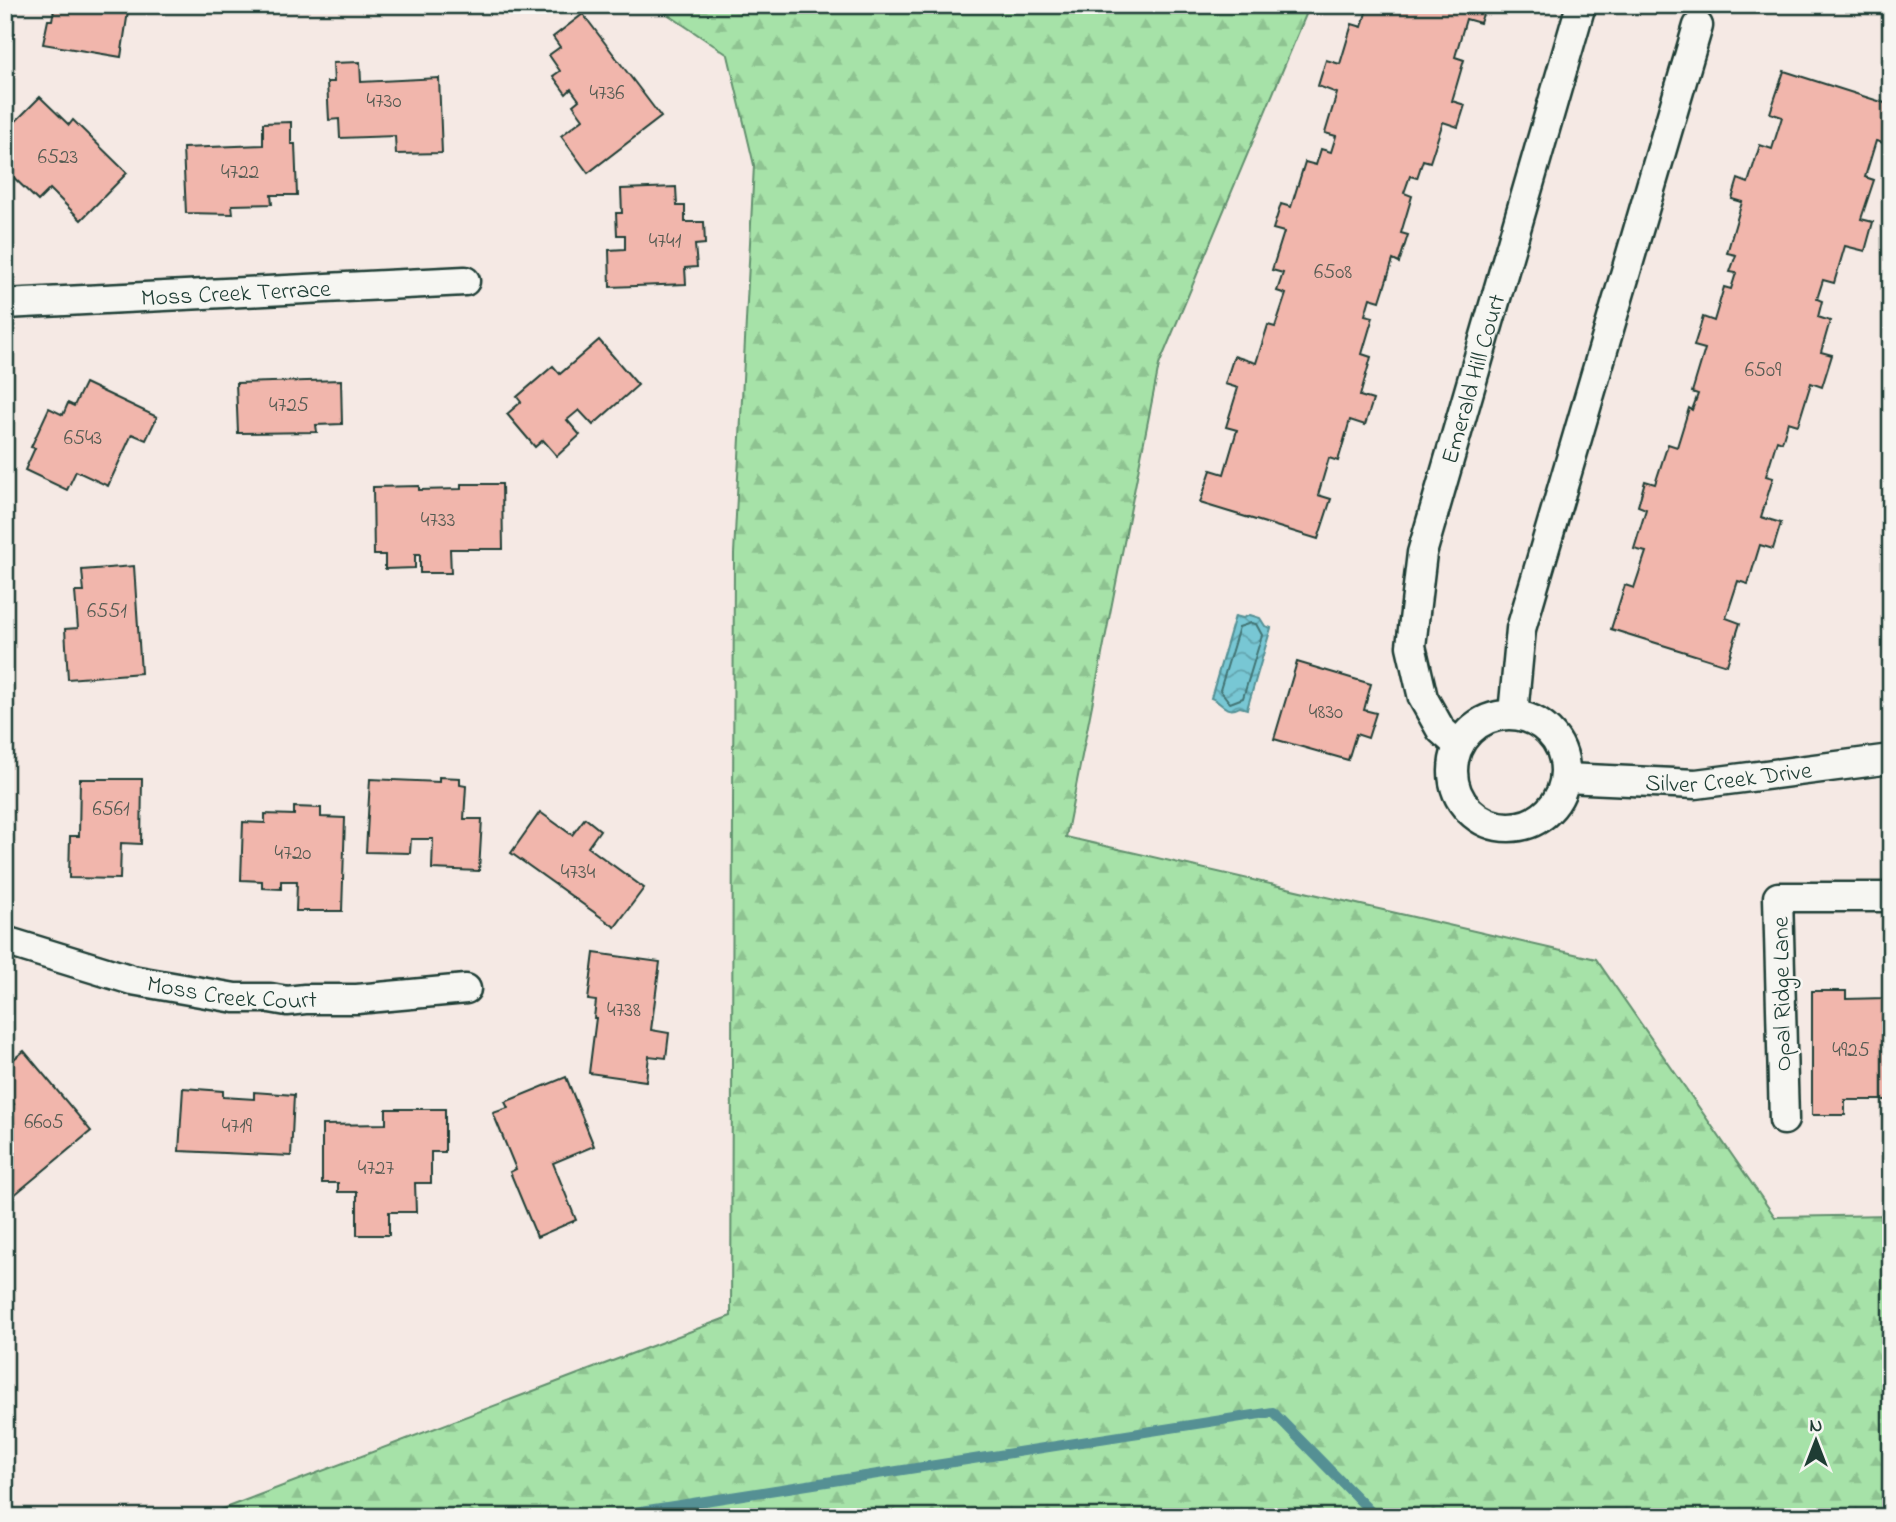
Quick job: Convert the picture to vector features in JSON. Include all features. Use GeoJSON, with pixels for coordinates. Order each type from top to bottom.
{"type":"FeatureCollection","features":[{"type":"Feature","properties":{"kind":"street","name":"Emerald Hill Court"},"geometry":{"type":"LineString","coordinates":[[1458,745],[1441,730],[1423,698],[1411,646],[1422,553],[1581,5]]}},
{"type":"Feature","properties":{"kind":"street"},"geometry":{"type":"LineString","coordinates":[[1513,714],[1521,629],[1698,26]]}},
{"type":"Feature","properties":{"kind":"street","name":"Moss Creek Terrace"},"geometry":{"type":"LineString","coordinates":[[5,304],[465,281]]}},
{"type":"Feature","properties":{"kind":"street"},"geometry":{"type":"LineString","coordinates":[[1513,714],[1531,719],[1546,728],[1558,742],[1565,760],[1565,778],[1560,795],[1543,816],[1518,827],[1500,827],[1483,821],[1468,810],[1458,796],[1452,779],[1452,762],[1458,745],[1468,731],[1481,721],[1497,715],[1513,714]]}},
{"type":"Feature","properties":{"kind":"street","name":"Silver Creek Drive"},"geometry":{"type":"LineString","coordinates":[[1565,778],[1696,784],[1891,759]]}},
{"type":"Feature","properties":{"kind":"street","name":"Opal Ridge Lane"},"geometry":{"type":"LineString","coordinates":[[1784,1120],[1778,897],[1891,897]]}},
{"type":"Feature","properties":{"kind":"street","name":"Moss Creek Court"},"geometry":{"type":"LineString","coordinates":[[5,941],[132,980],[235,998],[288,1001],[357,999],[466,989]]}},
{"type":"Feature","properties":{"kind":"green space"},"geometry":{"type":"Polygon","coordinates":[[[654,5],[1310,5],[1159,365],[1066,837],[1596,959],[1775,1217],[1891,1215],[1891,1517],[741,1517],[730,1509],[695,1517],[201,1517],[731,1316],[734,554],[754,165],[728,55],[654,5]]]}},
{"type":"Feature","properties":{"kind":"water"},"geometry":{"type":"Polygon","coordinates":[[[1250,615],[1260,618],[1265,626],[1271,628],[1247,709],[1240,707],[1231,710],[1211,698],[1235,616],[1243,618],[1250,615]]]}},
{"type":"Feature","properties":{"kind":"building"},"geometry":{"type":"Polygon","coordinates":[[[55,5],[129,5],[121,57],[43,44],[48,20],[52,20],[55,5]]]}},
{"type":"Feature","properties":{"kind":"building"},"geometry":{"type":"Polygon","coordinates":[[[1368,5],[1486,5],[1480,23],[1466,19],[1455,57],[1464,60],[1452,101],[1465,105],[1458,127],[1443,122],[1430,162],[1423,160],[1417,178],[1410,176],[1404,193],[1412,196],[1401,233],[1408,235],[1399,263],[1393,260],[1380,301],[1370,298],[1365,315],[1373,317],[1362,354],[1371,357],[1360,396],[1373,400],[1365,425],[1350,420],[1338,461],[1329,458],[1318,495],[1331,499],[1318,539],[1200,503],[1211,470],[1224,474],[1237,430],[1226,427],[1238,388],[1225,384],[1234,356],[1256,363],[1268,325],[1275,327],[1286,294],[1277,291],[1283,273],[1272,270],[1284,232],[1273,229],[1281,204],[1291,207],[1305,162],[1316,165],[1321,149],[1331,152],[1336,136],[1325,133],[1337,93],[1318,86],[1326,60],[1340,64],[1352,24],[1362,27],[1368,5]]]}},
{"type":"Feature","properties":{"kind":"building"},"geometry":{"type":"Polygon","coordinates":[[[583,14],[661,117],[588,173],[561,136],[583,119],[573,105],[579,100],[571,89],[566,94],[553,76],[560,71],[549,55],[560,47],[553,37],[583,14]]]}},
{"type":"Feature","properties":{"kind":"building"},"geometry":{"type":"Polygon","coordinates":[[[360,62],[361,82],[439,78],[442,153],[396,154],[395,136],[340,138],[339,119],[329,120],[327,82],[334,82],[333,63],[360,62]]]}},
{"type":"Feature","properties":{"kind":"building"},"geometry":{"type":"Polygon","coordinates":[[[1784,71],[1891,105],[1891,145],[1876,141],[1865,177],[1874,180],[1861,219],[1873,222],[1865,251],[1845,246],[1834,283],[1823,280],[1817,299],[1822,301],[1818,317],[1830,321],[1821,352],[1832,355],[1822,387],[1811,383],[1798,425],[1788,422],[1782,442],[1777,440],[1766,476],[1773,478],[1761,517],[1781,523],[1773,549],[1760,545],[1748,584],[1738,581],[1726,618],[1740,623],[1727,665],[1611,629],[1625,585],[1634,588],[1646,552],[1634,549],[1646,509],[1638,506],[1645,481],[1655,484],[1668,444],[1677,447],[1689,408],[1692,410],[1698,394],[1692,392],[1705,349],[1694,346],[1703,317],[1714,321],[1724,287],[1731,289],[1736,273],[1730,272],[1736,255],[1727,253],[1742,202],[1732,199],[1738,179],[1748,183],[1760,145],[1772,149],[1782,117],[1770,113],[1784,71]]]}},
{"type":"Feature","properties":{"kind":"building"},"geometry":{"type":"Polygon","coordinates":[[[40,97],[69,125],[73,120],[127,173],[81,220],[50,189],[38,201],[5,169],[5,144],[11,138],[5,132],[40,97]]]}},
{"type":"Feature","properties":{"kind":"building"},"geometry":{"type":"Polygon","coordinates":[[[291,122],[291,144],[295,144],[297,195],[271,195],[272,204],[232,205],[233,214],[186,213],[183,148],[263,145],[263,123],[291,122]]]}},
{"type":"Feature","properties":{"kind":"building"},"geometry":{"type":"Polygon","coordinates":[[[676,187],[677,206],[685,206],[685,222],[704,222],[705,244],[695,245],[697,267],[685,268],[686,284],[610,287],[609,250],[625,249],[625,235],[617,235],[616,213],[622,213],[621,189],[676,187]]]}},
{"type":"Feature","properties":{"kind":"building"},"geometry":{"type":"Polygon","coordinates":[[[599,340],[638,385],[593,425],[579,410],[567,420],[580,435],[557,456],[543,440],[535,447],[507,414],[521,402],[517,397],[553,366],[560,374],[599,340]]]}},
{"type":"Feature","properties":{"kind":"building"},"geometry":{"type":"Polygon","coordinates":[[[341,380],[342,424],[316,425],[317,432],[238,433],[236,383],[341,380]]]}},
{"type":"Feature","properties":{"kind":"building"},"geometry":{"type":"Polygon","coordinates":[[[85,383],[157,417],[146,440],[132,434],[108,486],[76,471],[67,490],[25,470],[35,448],[31,447],[49,408],[63,415],[68,403],[74,406],[85,383]]]}},
{"type":"Feature","properties":{"kind":"building"},"geometry":{"type":"Polygon","coordinates":[[[461,484],[502,484],[503,549],[450,549],[451,573],[420,573],[420,554],[415,554],[415,568],[385,569],[385,555],[374,555],[373,487],[461,489],[461,484]]]}},
{"type":"Feature","properties":{"kind":"building"},"geometry":{"type":"Polygon","coordinates":[[[134,566],[141,673],[68,679],[65,629],[78,628],[75,592],[84,592],[82,570],[134,566]]]}},
{"type":"Feature","properties":{"kind":"building"},"geometry":{"type":"Polygon","coordinates":[[[1297,662],[1371,684],[1364,710],[1376,713],[1368,738],[1356,734],[1348,760],[1274,739],[1297,662]]]}},
{"type":"Feature","properties":{"kind":"building"},"geometry":{"type":"Polygon","coordinates":[[[439,777],[460,778],[460,785],[466,786],[464,819],[482,819],[479,871],[432,869],[433,839],[411,839],[410,853],[366,852],[370,779],[439,782],[439,777]]]}},
{"type":"Feature","properties":{"kind":"building"},"geometry":{"type":"Polygon","coordinates":[[[80,779],[142,779],[141,844],[121,843],[120,879],[69,878],[70,836],[79,836],[80,779]]]}},
{"type":"Feature","properties":{"kind":"building"},"geometry":{"type":"Polygon","coordinates":[[[294,807],[321,808],[321,817],[345,818],[342,911],[296,911],[297,881],[281,881],[281,889],[262,888],[262,881],[241,880],[243,822],[265,823],[265,814],[294,815],[294,807]]]}},
{"type":"Feature","properties":{"kind":"building"},"geometry":{"type":"Polygon","coordinates":[[[540,812],[572,835],[585,818],[600,830],[588,847],[644,888],[615,927],[511,853],[540,812]]]}},
{"type":"Feature","properties":{"kind":"building"},"geometry":{"type":"Polygon","coordinates":[[[594,953],[660,962],[651,1030],[669,1033],[666,1058],[649,1056],[646,1081],[589,1073],[596,1018],[596,1001],[588,1000],[594,953]]]}},
{"type":"Feature","properties":{"kind":"building"},"geometry":{"type":"Polygon","coordinates":[[[1884,988],[1891,988],[1891,1108],[1888,1108],[1888,1100],[1845,1100],[1845,1115],[1812,1115],[1812,991],[1846,991],[1846,999],[1885,998],[1884,988]]]}},
{"type":"Feature","properties":{"kind":"building"},"geometry":{"type":"Polygon","coordinates":[[[24,1051],[91,1131],[7,1201],[5,1111],[14,1104],[5,1093],[5,1066],[24,1051]]]}},
{"type":"Feature","properties":{"kind":"building"},"geometry":{"type":"Polygon","coordinates":[[[566,1077],[594,1146],[553,1163],[576,1220],[537,1237],[510,1172],[516,1169],[493,1113],[508,1108],[505,1102],[566,1077]]]}},
{"type":"Feature","properties":{"kind":"building"},"geometry":{"type":"Polygon","coordinates":[[[183,1088],[223,1091],[223,1097],[254,1099],[254,1092],[294,1095],[291,1156],[179,1151],[183,1088]]]}},
{"type":"Feature","properties":{"kind":"building"},"geometry":{"type":"Polygon","coordinates":[[[386,1109],[445,1109],[445,1152],[431,1152],[431,1183],[415,1183],[416,1212],[389,1212],[389,1235],[357,1235],[357,1192],[338,1192],[338,1183],[322,1183],[322,1125],[386,1124],[386,1109]]]}},
{"type":"Feature","properties":{"kind":"waterway"},"geometry":{"type":"LineString","coordinates":[[603,1517],[1273,1412],[1376,1517]]}}]}
